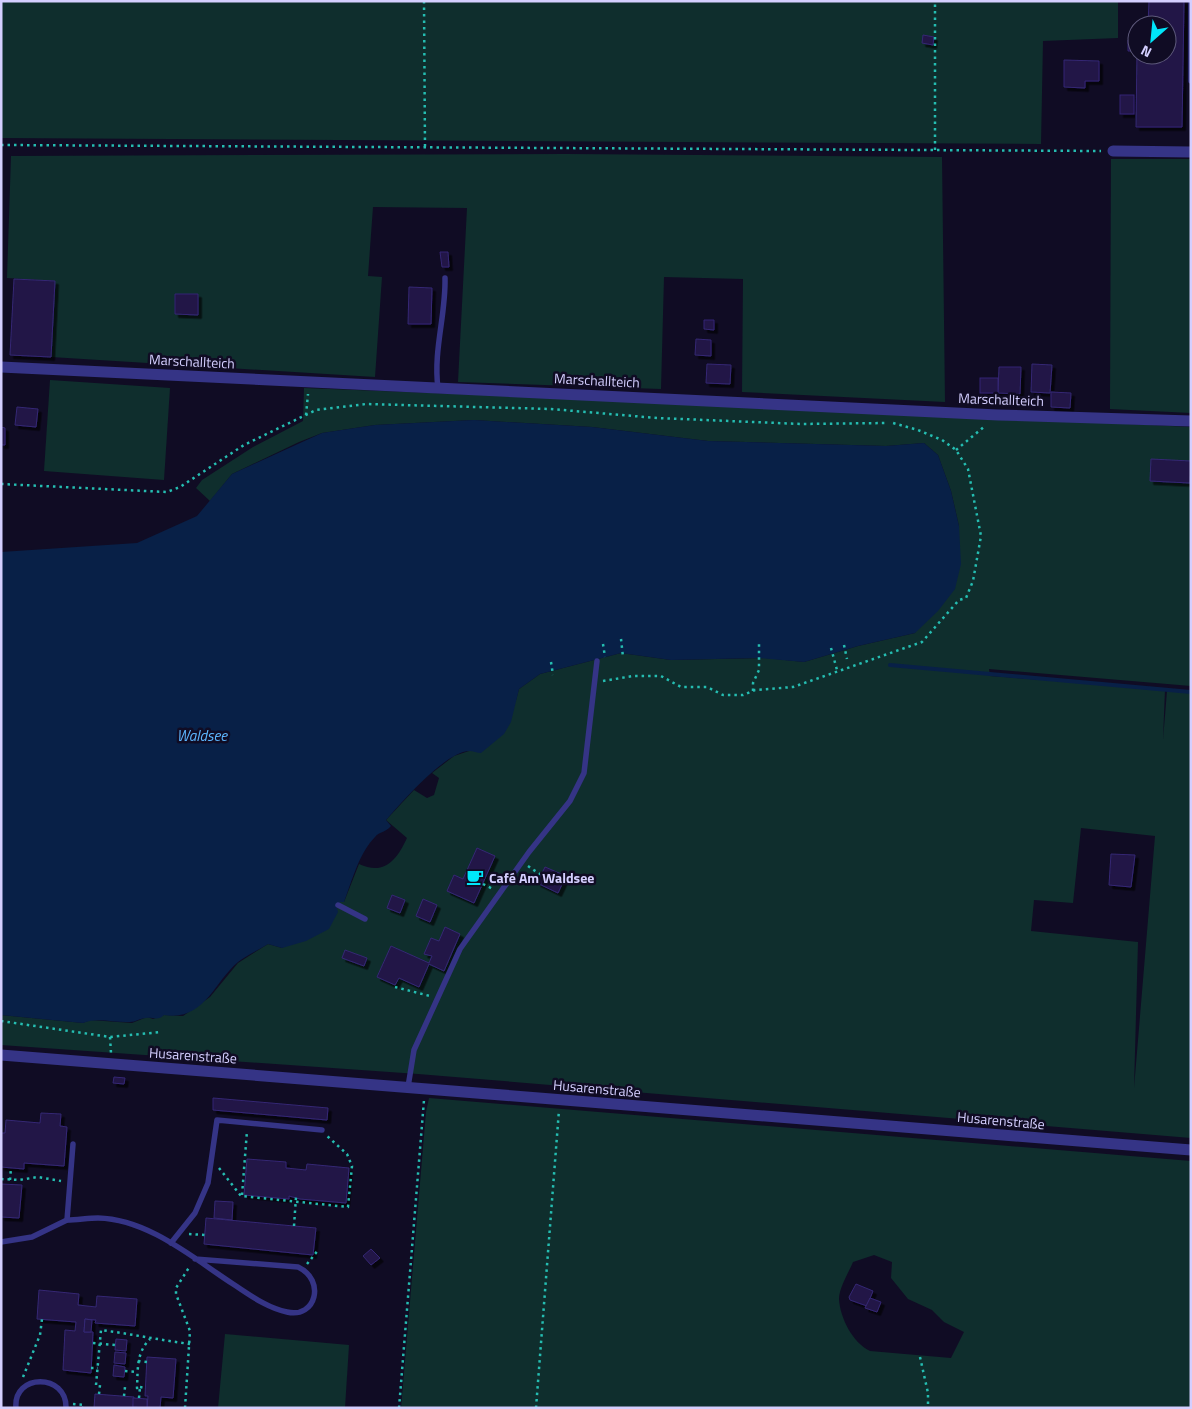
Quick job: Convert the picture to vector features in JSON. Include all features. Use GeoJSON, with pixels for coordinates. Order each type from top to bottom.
{"type":"FeatureCollection","features":[{"type":"Feature","properties":{"kind":"street"},"geometry":{"type":"LineString","coordinates":[[1113,151],[1191,152]]}},
{"type":"Feature","properties":{"kind":"street","name":"Marschallteich"},"geometry":{"type":"LineString","coordinates":[[1,367],[998,415],[1191,421]]}},
{"type":"Feature","properties":{"kind":"street","name":"Husarenstraße"},"geometry":{"type":"LineString","coordinates":[[1,1055],[1191,1150]]}},
{"type":"Feature","properties":{"kind":"lane"},"geometry":{"type":"LineString","coordinates":[[1190,1],[1191,81]]}},
{"type":"Feature","properties":{"kind":"lane"},"geometry":{"type":"LineString","coordinates":[[438,388],[436,354],[445,300],[445,278]]}},
{"type":"Feature","properties":{"kind":"lane"},"geometry":{"type":"LineString","coordinates":[[408,1087],[414,1050],[460,949],[523,862],[570,802],[584,773],[597,661]]}},
{"type":"Feature","properties":{"kind":"lane"},"geometry":{"type":"LineString","coordinates":[[338,905],[365,919]]}},
{"type":"Feature","properties":{"kind":"lane"},"geometry":{"type":"LineString","coordinates":[[171,1243],[195,1213],[208,1182],[217,1120],[322,1130]]}},
{"type":"Feature","properties":{"kind":"lane"},"geometry":{"type":"LineString","coordinates":[[67,1220],[73,1144]]}},
{"type":"Feature","properties":{"kind":"lane"},"geometry":{"type":"LineString","coordinates":[[1,1242],[32,1237],[67,1220],[111,1220],[154,1233],[259,1300],[288,1313],[302,1311],[313,1300],[316,1292],[314,1280],[303,1269],[195,1259]]}},
{"type":"Feature","properties":{"kind":"lane"},"geometry":{"type":"LineString","coordinates":[[16,1408],[17,1395],[22,1388],[36,1381],[52,1383],[63,1394],[66,1408]]}},
{"type":"Feature","properties":{"kind":"path"},"geometry":{"type":"LineString","coordinates":[[424,1],[425,148]]}},
{"type":"Feature","properties":{"kind":"path"},"geometry":{"type":"LineString","coordinates":[[935,1],[935,150]]}},
{"type":"Feature","properties":{"kind":"path"},"geometry":{"type":"LineString","coordinates":[[1,145],[1113,151]]}},
{"type":"Feature","properties":{"kind":"path"},"geometry":{"type":"LineString","coordinates":[[306,415],[308,382]]}},
{"type":"Feature","properties":{"kind":"path"},"geometry":{"type":"LineString","coordinates":[[1,484],[167,492],[180,487],[244,446],[316,410],[366,404],[551,409],[657,418],[800,424],[893,423],[934,436],[956,450],[968,469],[981,536],[973,581],[966,598],[959,600],[922,642],[794,687],[753,691],[742,695],[723,695],[707,687],[681,687],[661,676],[633,676],[604,681],[595,690]]}},
{"type":"Feature","properties":{"kind":"path"},"geometry":{"type":"LineString","coordinates":[[956,450],[998,415]]}},
{"type":"Feature","properties":{"kind":"path"},"geometry":{"type":"LineString","coordinates":[[621,639],[623,657]]}},
{"type":"Feature","properties":{"kind":"path"},"geometry":{"type":"LineString","coordinates":[[604,644],[606,661]]}},
{"type":"Feature","properties":{"kind":"path"},"geometry":{"type":"LineString","coordinates":[[753,691],[753,683],[758,670],[760,644]]}},
{"type":"Feature","properties":{"kind":"path"},"geometry":{"type":"LineString","coordinates":[[844,645],[847,659]]}},
{"type":"Feature","properties":{"kind":"path"},"geometry":{"type":"LineString","coordinates":[[831,648],[837,671]]}},
{"type":"Feature","properties":{"kind":"path"},"geometry":{"type":"LineString","coordinates":[[551,662],[553,675]]}},
{"type":"Feature","properties":{"kind":"path"},"geometry":{"type":"LineString","coordinates":[[523,862],[541,875]]}},
{"type":"Feature","properties":{"kind":"path"},"geometry":{"type":"LineString","coordinates":[[395,987],[418,993]]}},
{"type":"Feature","properties":{"kind":"path"},"geometry":{"type":"LineString","coordinates":[[1,1022],[110,1037],[161,1032]]}},
{"type":"Feature","properties":{"kind":"path"},"geometry":{"type":"LineString","coordinates":[[110,1037],[111,1064]]}},
{"type":"Feature","properties":{"kind":"path"},"geometry":{"type":"LineString","coordinates":[[536,1408],[560,1100]]}},
{"type":"Feature","properties":{"kind":"path"},"geometry":{"type":"LineString","coordinates":[[399,1408],[424,1105]]}},
{"type":"Feature","properties":{"kind":"path"},"geometry":{"type":"LineString","coordinates":[[242,1196],[248,1123]]}},
{"type":"Feature","properties":{"kind":"path"},"geometry":{"type":"LineString","coordinates":[[211,1164],[217,1166],[242,1196],[348,1207],[352,1166],[347,1154],[322,1130]]}},
{"type":"Feature","properties":{"kind":"path"},"geometry":{"type":"LineString","coordinates":[[10,1180],[11,1168]]}},
{"type":"Feature","properties":{"kind":"path"},"geometry":{"type":"LineString","coordinates":[[1,1179],[38,1177],[70,1183]]}},
{"type":"Feature","properties":{"kind":"path"},"geometry":{"type":"LineString","coordinates":[[294,1226],[296,1197]]}},
{"type":"Feature","properties":{"kind":"path"},"geometry":{"type":"LineString","coordinates":[[179,1233],[205,1235]]}},
{"type":"Feature","properties":{"kind":"path"},"geometry":{"type":"LineString","coordinates":[[303,1269],[319,1249]]}},
{"type":"Feature","properties":{"kind":"path"},"geometry":{"type":"LineString","coordinates":[[185,1408],[190,1331],[176,1294],[176,1288],[195,1259]]}},
{"type":"Feature","properties":{"kind":"path"},"geometry":{"type":"LineString","coordinates":[[22,1388],[19,1385],[34,1352],[42,1319]]}},
{"type":"Feature","properties":{"kind":"path"},"geometry":{"type":"LineString","coordinates":[[99,1394],[98,1368],[101,1330],[132,1334],[150,1340],[190,1344]]}},
{"type":"Feature","properties":{"kind":"path"},"geometry":{"type":"LineString","coordinates":[[145,1388],[137,1388],[138,1361],[140,1352],[150,1340]]}},
{"type":"Feature","properties":{"kind":"path"},"geometry":{"type":"LineString","coordinates":[[93,1343],[115,1345]]}},
{"type":"Feature","properties":{"kind":"path"},"geometry":{"type":"LineString","coordinates":[[920,1357],[928,1392],[928,1408]]}},
{"type":"Feature","properties":{"kind":"path"},"geometry":{"type":"LineString","coordinates":[[138,1361],[147,1362]]}},
{"type":"Feature","properties":{"kind":"path"},"geometry":{"type":"LineString","coordinates":[[91,1368],[98,1368]]}},
{"type":"Feature","properties":{"kind":"path"},"geometry":{"type":"LineString","coordinates":[[125,1372],[138,1372]]}},
{"type":"Feature","properties":{"kind":"path"},"geometry":{"type":"LineString","coordinates":[[124,1396],[125,1387]]}},
{"type":"Feature","properties":{"kind":"path"},"geometry":{"type":"LineString","coordinates":[[139,1398],[140,1387]]}},
{"type":"Feature","properties":{"kind":"green space"},"geometry":{"type":"Polygon","coordinates":[[[1,1],[1118,1],[1118,38],[1043,41],[1041,144],[1,138],[1,1]]]}},
{"type":"Feature","properties":{"kind":"green space"},"geometry":{"type":"Polygon","coordinates":[[[565,154],[942,157],[945,402],[742,392],[743,279],[664,277],[661,389],[458,382],[467,208],[373,207],[368,276],[382,277],[375,377],[51,357],[55,281],[7,278],[11,156],[565,154]]]}},
{"type":"Feature","properties":{"kind":"green space"},"geometry":{"type":"Polygon","coordinates":[[[1111,159],[1191,159],[1191,413],[1110,409],[1111,159]]]}},
{"type":"Feature","properties":{"kind":"green space"},"geometry":{"type":"Polygon","coordinates":[[[50,380],[170,388],[164,480],[44,471],[50,380]]]}},
{"type":"Feature","properties":{"kind":"green space"},"geometry":{"type":"Polygon","coordinates":[[[304,388],[589,399],[1191,427],[1191,686],[989,669],[990,676],[1165,689],[1163,740],[1167,691],[1191,693],[1191,1138],[418,1074],[1,1045],[1,1015],[83,1023],[90,1020],[132,1023],[147,1017],[153,1019],[164,1015],[183,1016],[210,997],[238,963],[268,944],[282,948],[336,909],[340,901],[344,902],[359,864],[376,868],[383,867],[394,859],[407,838],[386,820],[414,790],[427,798],[434,795],[439,778],[432,773],[454,756],[469,751],[516,700],[519,689],[540,674],[621,653],[671,660],[766,658],[804,662],[858,646],[915,633],[959,526],[951,491],[938,455],[924,443],[886,446],[708,441],[592,427],[474,420],[375,425],[322,433],[232,474],[210,501],[196,488],[202,480],[253,447],[303,421],[304,388]],[[1081,828],[1073,903],[1034,900],[1031,931],[1138,942],[1134,1088],[1155,836],[1081,828]]]}},
{"type":"Feature","properties":{"kind":"green space"},"geometry":{"type":"Polygon","coordinates":[[[429,1098],[1191,1161],[1191,1408],[401,1408],[426,1112],[429,1098]],[[874,1255],[853,1262],[839,1295],[842,1314],[848,1329],[858,1342],[870,1351],[951,1358],[964,1332],[944,1322],[932,1310],[908,1299],[891,1278],[892,1262],[874,1255]]]}},
{"type":"Feature","properties":{"kind":"green space"},"geometry":{"type":"Polygon","coordinates":[[[225,1334],[349,1345],[345,1408],[218,1408],[225,1334]]]}},
{"type":"Feature","properties":{"kind":"water","name":"Waldsee"},"geometry":{"type":"Polygon","coordinates":[[[474,420],[592,427],[708,441],[886,446],[924,443],[938,455],[951,491],[959,526],[961,564],[955,589],[938,611],[915,633],[858,646],[804,662],[758,658],[671,660],[621,653],[540,674],[519,689],[511,722],[504,734],[481,753],[469,751],[448,760],[424,779],[386,820],[391,826],[377,835],[369,844],[356,868],[344,902],[340,902],[337,908],[338,912],[329,929],[306,941],[282,948],[268,944],[238,962],[199,1006],[189,1012],[178,1015],[144,1018],[132,1022],[100,1020],[83,1023],[1,1015],[1,552],[137,543],[197,516],[232,474],[322,433],[375,425],[474,420]]]}},
{"type":"Feature","properties":{"kind":"building"},"geometry":{"type":"Polygon","coordinates":[[[1149,1],[1184,1],[1182,127],[1136,127],[1137,65],[1177,65],[1177,15],[1148,15],[1149,1]]]}},
{"type":"Feature","properties":{"kind":"building"},"geometry":{"type":"Polygon","coordinates":[[[923,35],[934,37],[933,45],[922,43],[923,35]]]}},
{"type":"Feature","properties":{"kind":"building"},"geometry":{"type":"Polygon","coordinates":[[[1064,60],[1099,61],[1099,81],[1085,81],[1085,88],[1064,87],[1064,60]]]}},
{"type":"Feature","properties":{"kind":"building"},"geometry":{"type":"Polygon","coordinates":[[[1120,95],[1134,95],[1134,114],[1120,114],[1120,95]]]}},
{"type":"Feature","properties":{"kind":"building"},"geometry":{"type":"Polygon","coordinates":[[[440,252],[448,252],[449,267],[442,267],[440,252]]]}},
{"type":"Feature","properties":{"kind":"building"},"geometry":{"type":"Polygon","coordinates":[[[14,279],[55,281],[51,357],[10,355],[14,279]]]}},
{"type":"Feature","properties":{"kind":"building"},"geometry":{"type":"Polygon","coordinates":[[[409,287],[432,288],[431,324],[408,324],[409,287]]]}},
{"type":"Feature","properties":{"kind":"building"},"geometry":{"type":"Polygon","coordinates":[[[175,294],[198,294],[198,315],[175,314],[175,294]]]}},
{"type":"Feature","properties":{"kind":"building"},"geometry":{"type":"Polygon","coordinates":[[[704,320],[714,320],[714,330],[704,329],[704,320]]]}},
{"type":"Feature","properties":{"kind":"building"},"geometry":{"type":"Polygon","coordinates":[[[696,339],[711,340],[711,356],[695,355],[696,339]]]}},
{"type":"Feature","properties":{"kind":"building"},"geometry":{"type":"Polygon","coordinates":[[[707,364],[731,365],[730,384],[706,383],[707,364]]]}},
{"type":"Feature","properties":{"kind":"building"},"geometry":{"type":"Polygon","coordinates":[[[1032,364],[1052,365],[1050,393],[1031,392],[1032,364]]]}},
{"type":"Feature","properties":{"kind":"building"},"geometry":{"type":"Polygon","coordinates":[[[999,367],[1021,367],[1020,394],[998,393],[999,367]]]}},
{"type":"Feature","properties":{"kind":"building"},"geometry":{"type":"Polygon","coordinates":[[[980,378],[998,378],[998,393],[980,393],[980,378]]]}},
{"type":"Feature","properties":{"kind":"building"},"geometry":{"type":"Polygon","coordinates":[[[1051,392],[1071,393],[1070,408],[1051,407],[1051,392]]]}},
{"type":"Feature","properties":{"kind":"building"},"geometry":{"type":"Polygon","coordinates":[[[17,407],[38,409],[36,427],[15,425],[17,407]]]}},
{"type":"Feature","properties":{"kind":"building"},"geometry":{"type":"Polygon","coordinates":[[[1,427],[5,428],[5,445],[1,445],[1,427]]]}},
{"type":"Feature","properties":{"kind":"building"},"geometry":{"type":"Polygon","coordinates":[[[1151,459],[1191,461],[1190,483],[1150,481],[1151,459]]]}},
{"type":"Feature","properties":{"kind":"building","name":"Café Am Waldsee"},"geometry":{"type":"Polygon","coordinates":[[[477,848],[495,856],[474,903],[447,891],[454,875],[463,879],[477,848]]]}},
{"type":"Feature","properties":{"kind":"building"},"geometry":{"type":"Polygon","coordinates":[[[1111,854],[1135,855],[1131,887],[1109,885],[1111,854]]]}},
{"type":"Feature","properties":{"kind":"building"},"geometry":{"type":"Polygon","coordinates":[[[545,867],[566,876],[558,893],[537,883],[545,867]]]}},
{"type":"Feature","properties":{"kind":"building"},"geometry":{"type":"Polygon","coordinates":[[[392,895],[405,900],[400,913],[387,908],[392,895]]]}},
{"type":"Feature","properties":{"kind":"building"},"geometry":{"type":"Polygon","coordinates":[[[423,899],[437,905],[430,922],[416,916],[423,899]]]}},
{"type":"Feature","properties":{"kind":"building"},"geometry":{"type":"Polygon","coordinates":[[[445,927],[460,934],[444,971],[429,964],[419,987],[399,978],[395,985],[377,977],[391,946],[429,963],[432,956],[424,954],[431,938],[439,941],[445,927]]]}},
{"type":"Feature","properties":{"kind":"building"},"geometry":{"type":"Polygon","coordinates":[[[345,950],[367,958],[364,966],[342,958],[345,950]]]}},
{"type":"Feature","properties":{"kind":"building"},"geometry":{"type":"Polygon","coordinates":[[[114,1077],[125,1078],[124,1084],[113,1083],[114,1077]]]}},
{"type":"Feature","properties":{"kind":"building"},"geometry":{"type":"Polygon","coordinates":[[[213,1098],[328,1108],[327,1120],[213,1110],[213,1098]]]}},
{"type":"Feature","properties":{"kind":"building"},"geometry":{"type":"Polygon","coordinates":[[[41,1113],[61,1114],[60,1126],[67,1127],[64,1166],[24,1163],[24,1169],[1,1167],[1,1133],[5,1133],[6,1120],[40,1123],[41,1113]]]}},
{"type":"Feature","properties":{"kind":"building"},"geometry":{"type":"Polygon","coordinates":[[[247,1159],[286,1162],[286,1168],[306,1170],[307,1164],[349,1168],[346,1203],[300,1199],[289,1196],[289,1199],[244,1195],[247,1159]]]}},
{"type":"Feature","properties":{"kind":"building"},"geometry":{"type":"Polygon","coordinates":[[[1,1184],[22,1185],[19,1218],[1,1217],[1,1184]]]}},
{"type":"Feature","properties":{"kind":"building"},"geometry":{"type":"Polygon","coordinates":[[[215,1201],[233,1202],[232,1220],[214,1218],[215,1201]]]}},
{"type":"Feature","properties":{"kind":"building"},"geometry":{"type":"Polygon","coordinates":[[[206,1218],[316,1228],[313,1255],[204,1244],[206,1218]]]}},
{"type":"Feature","properties":{"kind":"building"},"geometry":{"type":"Polygon","coordinates":[[[371,1249],[380,1258],[371,1265],[363,1256],[371,1249]]]}},
{"type":"Feature","properties":{"kind":"building"},"geometry":{"type":"Polygon","coordinates":[[[856,1284],[873,1291],[867,1306],[850,1300],[849,1297],[856,1284]]]}},
{"type":"Feature","properties":{"kind":"building"},"geometry":{"type":"Polygon","coordinates":[[[39,1290],[79,1294],[78,1305],[96,1307],[97,1296],[137,1299],[135,1326],[95,1323],[96,1320],[85,1319],[84,1332],[93,1332],[91,1373],[63,1370],[65,1330],[75,1331],[76,1322],[37,1319],[39,1290]]]}},
{"type":"Feature","properties":{"kind":"building"},"geometry":{"type":"Polygon","coordinates":[[[870,1298],[881,1302],[877,1312],[865,1308],[870,1298]]]}},
{"type":"Feature","properties":{"kind":"building"},"geometry":{"type":"Polygon","coordinates":[[[85,1319],[92,1320],[91,1332],[84,1332],[85,1319]]]}},
{"type":"Feature","properties":{"kind":"building"},"geometry":{"type":"Polygon","coordinates":[[[116,1339],[127,1340],[126,1351],[115,1350],[116,1339]]]}},
{"type":"Feature","properties":{"kind":"building"},"geometry":{"type":"Polygon","coordinates":[[[115,1352],[126,1353],[125,1364],[114,1363],[115,1352]]]}},
{"type":"Feature","properties":{"kind":"building"},"geometry":{"type":"Polygon","coordinates":[[[147,1357],[176,1359],[173,1398],[161,1397],[160,1408],[147,1408],[148,1396],[145,1396],[147,1357]]]}},
{"type":"Feature","properties":{"kind":"building"},"geometry":{"type":"Polygon","coordinates":[[[114,1365],[125,1367],[124,1377],[113,1376],[114,1365]]]}},
{"type":"Feature","properties":{"kind":"building"},"geometry":{"type":"Polygon","coordinates":[[[95,1394],[134,1397],[133,1407],[147,1408],[94,1408],[95,1394]]]}},
{"type":"Feature","properties":{"kind":"building"},"geometry":{"type":"Polygon","coordinates":[[[133,1398],[147,1399],[147,1408],[133,1407],[133,1398]]]}},
{"type":"Feature","properties":{"kind":"waterway"},"geometry":{"type":"LineString","coordinates":[[890,665],[1191,692]]}},
{"type":"Feature","properties":{"kind":"place","name":"Café Am Waldsee"},"geometry":{"type":"Point","coordinates":[475,877]}}]}
